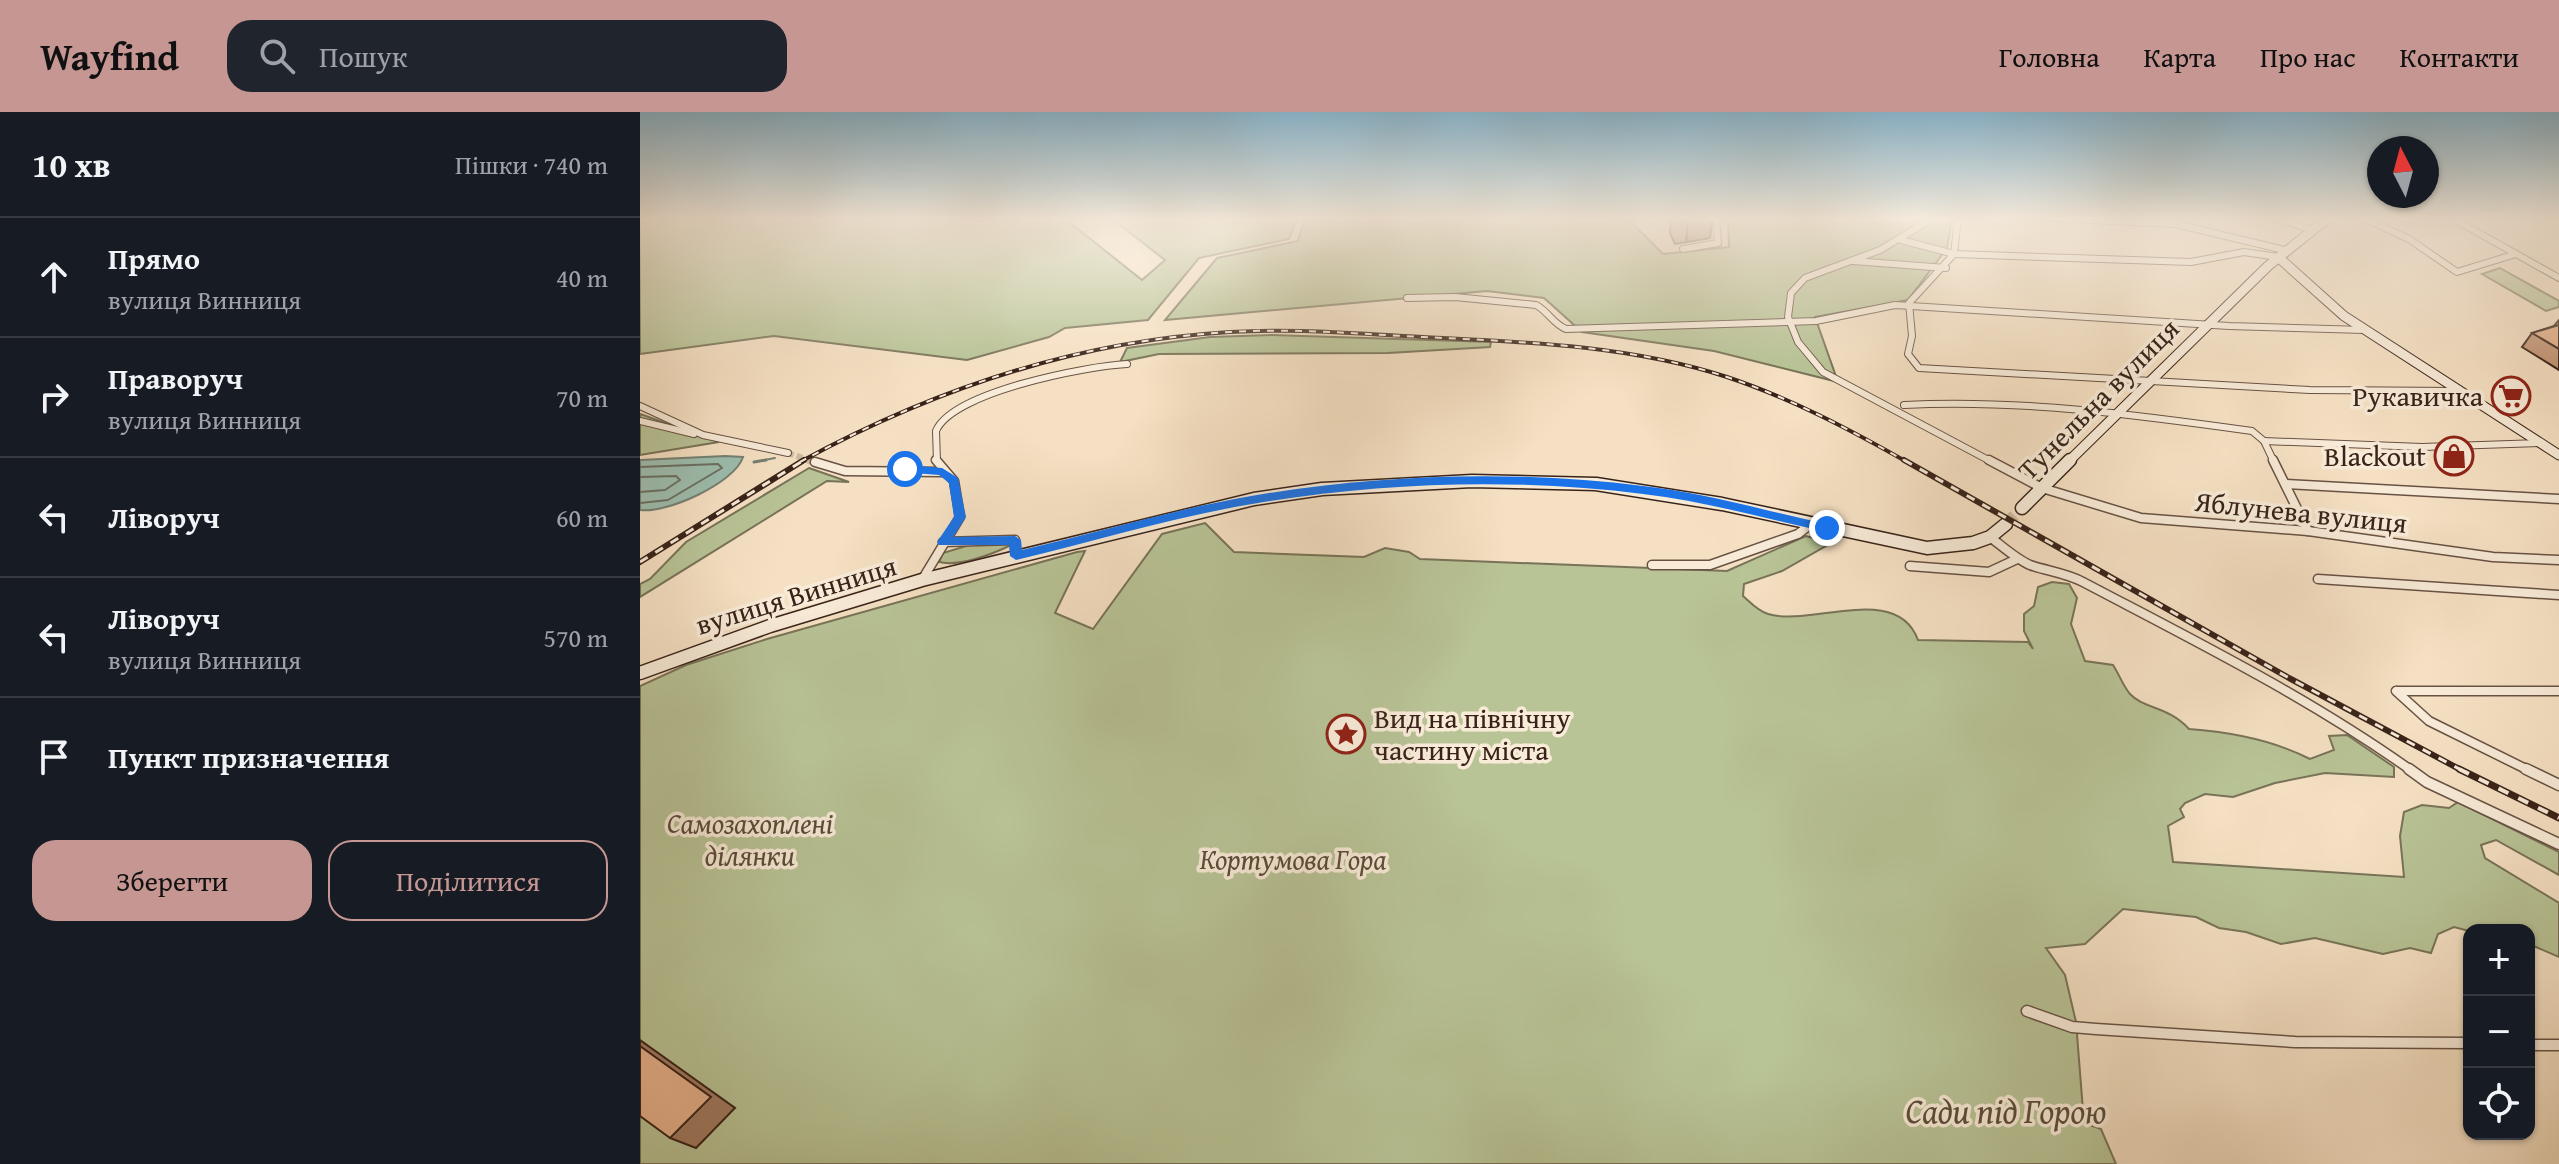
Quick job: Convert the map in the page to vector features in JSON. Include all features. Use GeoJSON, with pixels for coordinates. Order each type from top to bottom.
{"type":"FeatureCollection","features":[{"type":"Feature","properties":{"kind":"main road","name":"Тунельна вулиця"},"geometry":{"type":"LineString","coordinates":[[2022,508],[2077,455],[2114,412],[2267,267]]}},
{"type":"Feature","properties":{"kind":"main road"},"geometry":{"type":"LineString","coordinates":[[2294,267],[2335,309],[2559,455]]}},
{"type":"Feature","properties":{"kind":"main road","name":"вулиця Винниця"},"geometry":{"type":"LineString","coordinates":[[640,673],[685,655],[922,580],[1254,499],[1379,484],[1500,481],[1596,484],[1691,498],[1927,548],[1962,546],[1990,537]]}},
{"type":"Feature","properties":{"kind":"main road"},"geometry":{"type":"LineString","coordinates":[[1990,537],[2006,524]]}},
{"type":"Feature","properties":{"kind":"street"},"geometry":{"type":"LineString","coordinates":[[1791,321],[1788,300],[1801,281],[1837,267]]}},
{"type":"Feature","properties":{"kind":"street"},"geometry":{"type":"LineString","coordinates":[[1934,267],[1946,268]]}},
{"type":"Feature","properties":{"kind":"street"},"geometry":{"type":"LineString","coordinates":[[2450,267],[2457,272],[2473,267]]}},
{"type":"Feature","properties":{"kind":"street"},"geometry":{"type":"LineString","coordinates":[[2539,267],[2559,278]]}},
{"type":"Feature","properties":{"kind":"street"},"geometry":{"type":"LineString","coordinates":[[1909,305],[1946,268]]}},
{"type":"Feature","properties":{"kind":"street"},"geometry":{"type":"LineString","coordinates":[[1407,298],[1455,297],[1536,305],[1546,310],[1554,324],[1566,329],[1826,321],[1889,305],[1909,305],[2208,324],[2365,330]]}},
{"type":"Feature","properties":{"kind":"street"},"geometry":{"type":"LineString","coordinates":[[1909,305],[1912,336],[1908,354],[1919,368],[2410,394],[2459,391]]}},
{"type":"Feature","properties":{"kind":"street","name":"Яблунева вулиця"},"geometry":{"type":"LineString","coordinates":[[1791,321],[1796,341],[1823,372],[2042,488],[2141,518],[2308,531],[2493,557],[2559,560]]}},
{"type":"Feature","properties":{"kind":"street","name":"вулиця Винниця"},"geometry":{"type":"LineString","coordinates":[[922,580],[960,517],[954,481],[942,472],[933,456],[935,434],[940,422],[959,406],[1108,365],[1127,364]]}},
{"type":"Feature","properties":{"kind":"street"},"geometry":{"type":"LineString","coordinates":[[1904,405],[1940,403],[2114,412],[2252,431],[2264,441],[2308,531]]}},
{"type":"Feature","properties":{"kind":"street"},"geometry":{"type":"LineString","coordinates":[[640,406],[703,435]]}},
{"type":"Feature","properties":{"kind":"street"},"geometry":{"type":"LineString","coordinates":[[640,421],[684,434],[703,435],[788,453]]}},
{"type":"Feature","properties":{"kind":"street"},"geometry":{"type":"LineString","coordinates":[[2264,441],[2412,447],[2540,443]]}},
{"type":"Feature","properties":{"kind":"street"},"geometry":{"type":"LineString","coordinates":[[815,462],[845,471],[905,469],[942,472]]}},
{"type":"Feature","properties":{"kind":"street"},"geometry":{"type":"LineString","coordinates":[[2286,484],[2559,499]]}},
{"type":"Feature","properties":{"kind":"street"},"geometry":{"type":"LineString","coordinates":[[1652,565],[1710,565],[1798,534],[1811,524]]}},
{"type":"Feature","properties":{"kind":"street"},"geometry":{"type":"LineString","coordinates":[[1990,537],[2017,559],[2078,579],[2179,635],[2232,658],[2356,731],[2427,782],[2559,844]]}},
{"type":"Feature","properties":{"kind":"street"},"geometry":{"type":"LineString","coordinates":[[943,542],[1015,540],[1016,556]]}},
{"type":"Feature","properties":{"kind":"street"},"geometry":{"type":"LineString","coordinates":[[1910,566],[1989,572],[2017,559]]}},
{"type":"Feature","properties":{"kind":"street"},"geometry":{"type":"LineString","coordinates":[[2318,579],[2559,595]]}},
{"type":"Feature","properties":{"kind":"street"},"geometry":{"type":"LineString","coordinates":[[2559,691],[2396,691],[2429,721],[2559,785]]}},
{"type":"Feature","properties":{"kind":"street"},"geometry":{"type":"LineString","coordinates":[[2027,1011],[2072,1027],[2096,1029],[2295,1042],[2463,1043]]}},
{"type":"Feature","properties":{"kind":"street"},"geometry":{"type":"LineString","coordinates":[[2535,1045],[2559,1045]]}},
{"type":"Feature","properties":{"kind":"green space"},"geometry":{"type":"Polygon","coordinates":[[[640,267],[1126,267],[1142,280],[1157,267],[1192,267],[1148,320],[1065,328],[1049,337],[967,360],[774,336],[640,354],[640,267]]]}},
{"type":"Feature","properties":{"kind":"green space"},"geometry":{"type":"Polygon","coordinates":[[[1209,267],[1933,267],[1908,300],[1815,317],[1838,382],[1714,351],[1582,332],[1544,298],[1487,291],[1165,320],[1209,267]]]}},
{"type":"Feature","properties":{"kind":"green space"},"geometry":{"type":"Polygon","coordinates":[[[2500,268],[2559,301],[2559,307],[2546,311],[2482,274],[2500,268]]]}},
{"type":"Feature","properties":{"kind":"green space"},"geometry":{"type":"Polygon","coordinates":[[[1272,335],[1491,342],[1490,347],[1388,353],[1159,354],[1120,362],[1127,348],[1210,337],[1272,335]]]}},
{"type":"Feature","properties":{"kind":"green space"},"geometry":{"type":"Polygon","coordinates":[[[640,414],[719,442],[640,455],[640,414]]]}},
{"type":"Feature","properties":{"kind":"green space"},"geometry":{"type":"Polygon","coordinates":[[[809,468],[849,482],[827,481],[640,597],[640,584],[650,579],[686,542],[809,468]]]}},
{"type":"Feature","properties":{"kind":"green space","name":"Кортумова Гора"},"geometry":{"type":"Polygon","coordinates":[[[1205,523],[1234,552],[1364,557],[1385,548],[1409,552],[1420,559],[1727,571],[1806,536],[1831,543],[1782,571],[1744,584],[1743,596],[1761,611],[1786,616],[1873,610],[1892,613],[1907,623],[1918,640],[2028,642],[2033,649],[2024,631],[2024,614],[2034,606],[2038,587],[2052,582],[2069,584],[2077,598],[2071,624],[2085,661],[2113,665],[2128,691],[2142,703],[2173,716],[2189,729],[2251,738],[2310,759],[2334,750],[2329,736],[2347,735],[2394,767],[2394,777],[2325,773],[2275,783],[2233,797],[2205,794],[2185,803],[2180,809],[2184,817],[2168,826],[2173,862],[2404,877],[2400,836],[2404,812],[2422,805],[2449,808],[2458,802],[2559,852],[2559,875],[2496,840],[2481,845],[2485,858],[2559,903],[2559,957],[2535,947],[2535,924],[2463,924],[2463,929],[2454,927],[2438,934],[2431,953],[2410,948],[2383,954],[2315,938],[2281,944],[2246,932],[2219,928],[2196,917],[2123,909],[2085,944],[2046,948],[2065,975],[2076,1022],[2084,1123],[2101,1129],[2116,1164],[640,1164],[640,686],[686,665],[767,639],[1085,551],[1055,613],[1093,629],[1162,534],[1205,523]]]}},
{"type":"Feature","properties":{"kind":"green space"},"geometry":{"type":"Polygon","coordinates":[[[1008,542],[1011,545],[976,559],[939,562],[943,553],[976,543],[1008,542]]]}},
{"type":"Feature","properties":{"kind":"water"},"geometry":{"type":"Polygon","coordinates":[[[743,457],[727,477],[714,486],[682,502],[640,510],[640,460],[743,457]]]}},
{"type":"Feature","properties":{"kind":"building"},"geometry":{"type":"Polygon","coordinates":[[[2559,325],[2559,349],[2532,333],[2559,325]]]}},
{"type":"Feature","properties":{"kind":"building"},"geometry":{"type":"Polygon","coordinates":[[[640,1046],[711,1097],[670,1138],[640,1116],[640,1046]]]}},
{"type":"Feature","properties":{"kind":"waterway"},"geometry":{"type":"LineString","coordinates":[[760,461],[775,458]]}},
{"type":"Feature","properties":{"kind":"waterway"},"geometry":{"type":"LineString","coordinates":[[760,461],[766,460]]}},
{"type":"Feature","properties":{"kind":"waterway"},"geometry":{"type":"LineString","coordinates":[[754,462],[760,461]]}},
{"type":"Feature","properties":{"kind":"waterway"},"geometry":{"type":"LineString","coordinates":[[755,462],[760,461]]}},
{"type":"Feature","properties":{"kind":"tunnel"},"geometry":{"type":"LineString","coordinates":[[788,453],[809,460]]}},
{"type":"Feature","properties":{"kind":"tunnel"},"geometry":{"type":"LineString","coordinates":[[809,460],[815,462]]}},
{"type":"Feature","properties":{"kind":"tunnel"},"geometry":{"type":"LineString","coordinates":[[809,460],[814,462]]}},
{"type":"Feature","properties":{"kind":"tunnel"},"geometry":{"type":"LineString","coordinates":[[2006,524],[2022,508]]}},
{"type":"Feature","properties":{"kind":"railway"},"geometry":{"type":"LineString","coordinates":[[800,462],[902,412],[954,391],[1062,358],[1173,337],[1278,331],[1538,343],[1652,358],[1690,366],[1774,394],[1907,462]]}},
{"type":"Feature","properties":{"kind":"railway"},"geometry":{"type":"LineString","coordinates":[[640,562],[804,460]]}},
{"type":"Feature","properties":{"kind":"railway"},"geometry":{"type":"LineString","coordinates":[[1904,460],[2289,678],[2462,771]]}},
{"type":"Feature","properties":{"kind":"railway"},"geometry":{"type":"LineString","coordinates":[[2462,771],[2559,818]]}},
{"type":"Feature","properties":{"kind":"place","name":"Рукавичка"},"geometry":{"type":"Point","coordinates":[2511,396]}},
{"type":"Feature","properties":{"kind":"place","name":"Blackout"},"geometry":{"type":"Point","coordinates":[2454,456]}},
{"type":"Feature","properties":{"kind":"place","name":"Вид на північну частину міста"},"geometry":{"type":"Point","coordinates":[1346,734]}},
{"type":"Feature","properties":{"kind":"route"},"geometry":{"type":"LineString","coordinates":[[905,469],[942,472],[954,481],[960,517],[943,542],[1015,540],[1016,556],[1254,499],[1379,484],[1472,481],[1596,484],[1722,504],[1827,528]]}},
{"type":"Feature","properties":{"kind":"park label","name":"Самозахоплені ділянки"},"geometry":{"type":"Point","coordinates":[750,839]}},
{"type":"Feature","properties":{"kind":"park label","name":"Сади під Горою"},"geometry":{"type":"Point","coordinates":[2006,1111]}}]}
